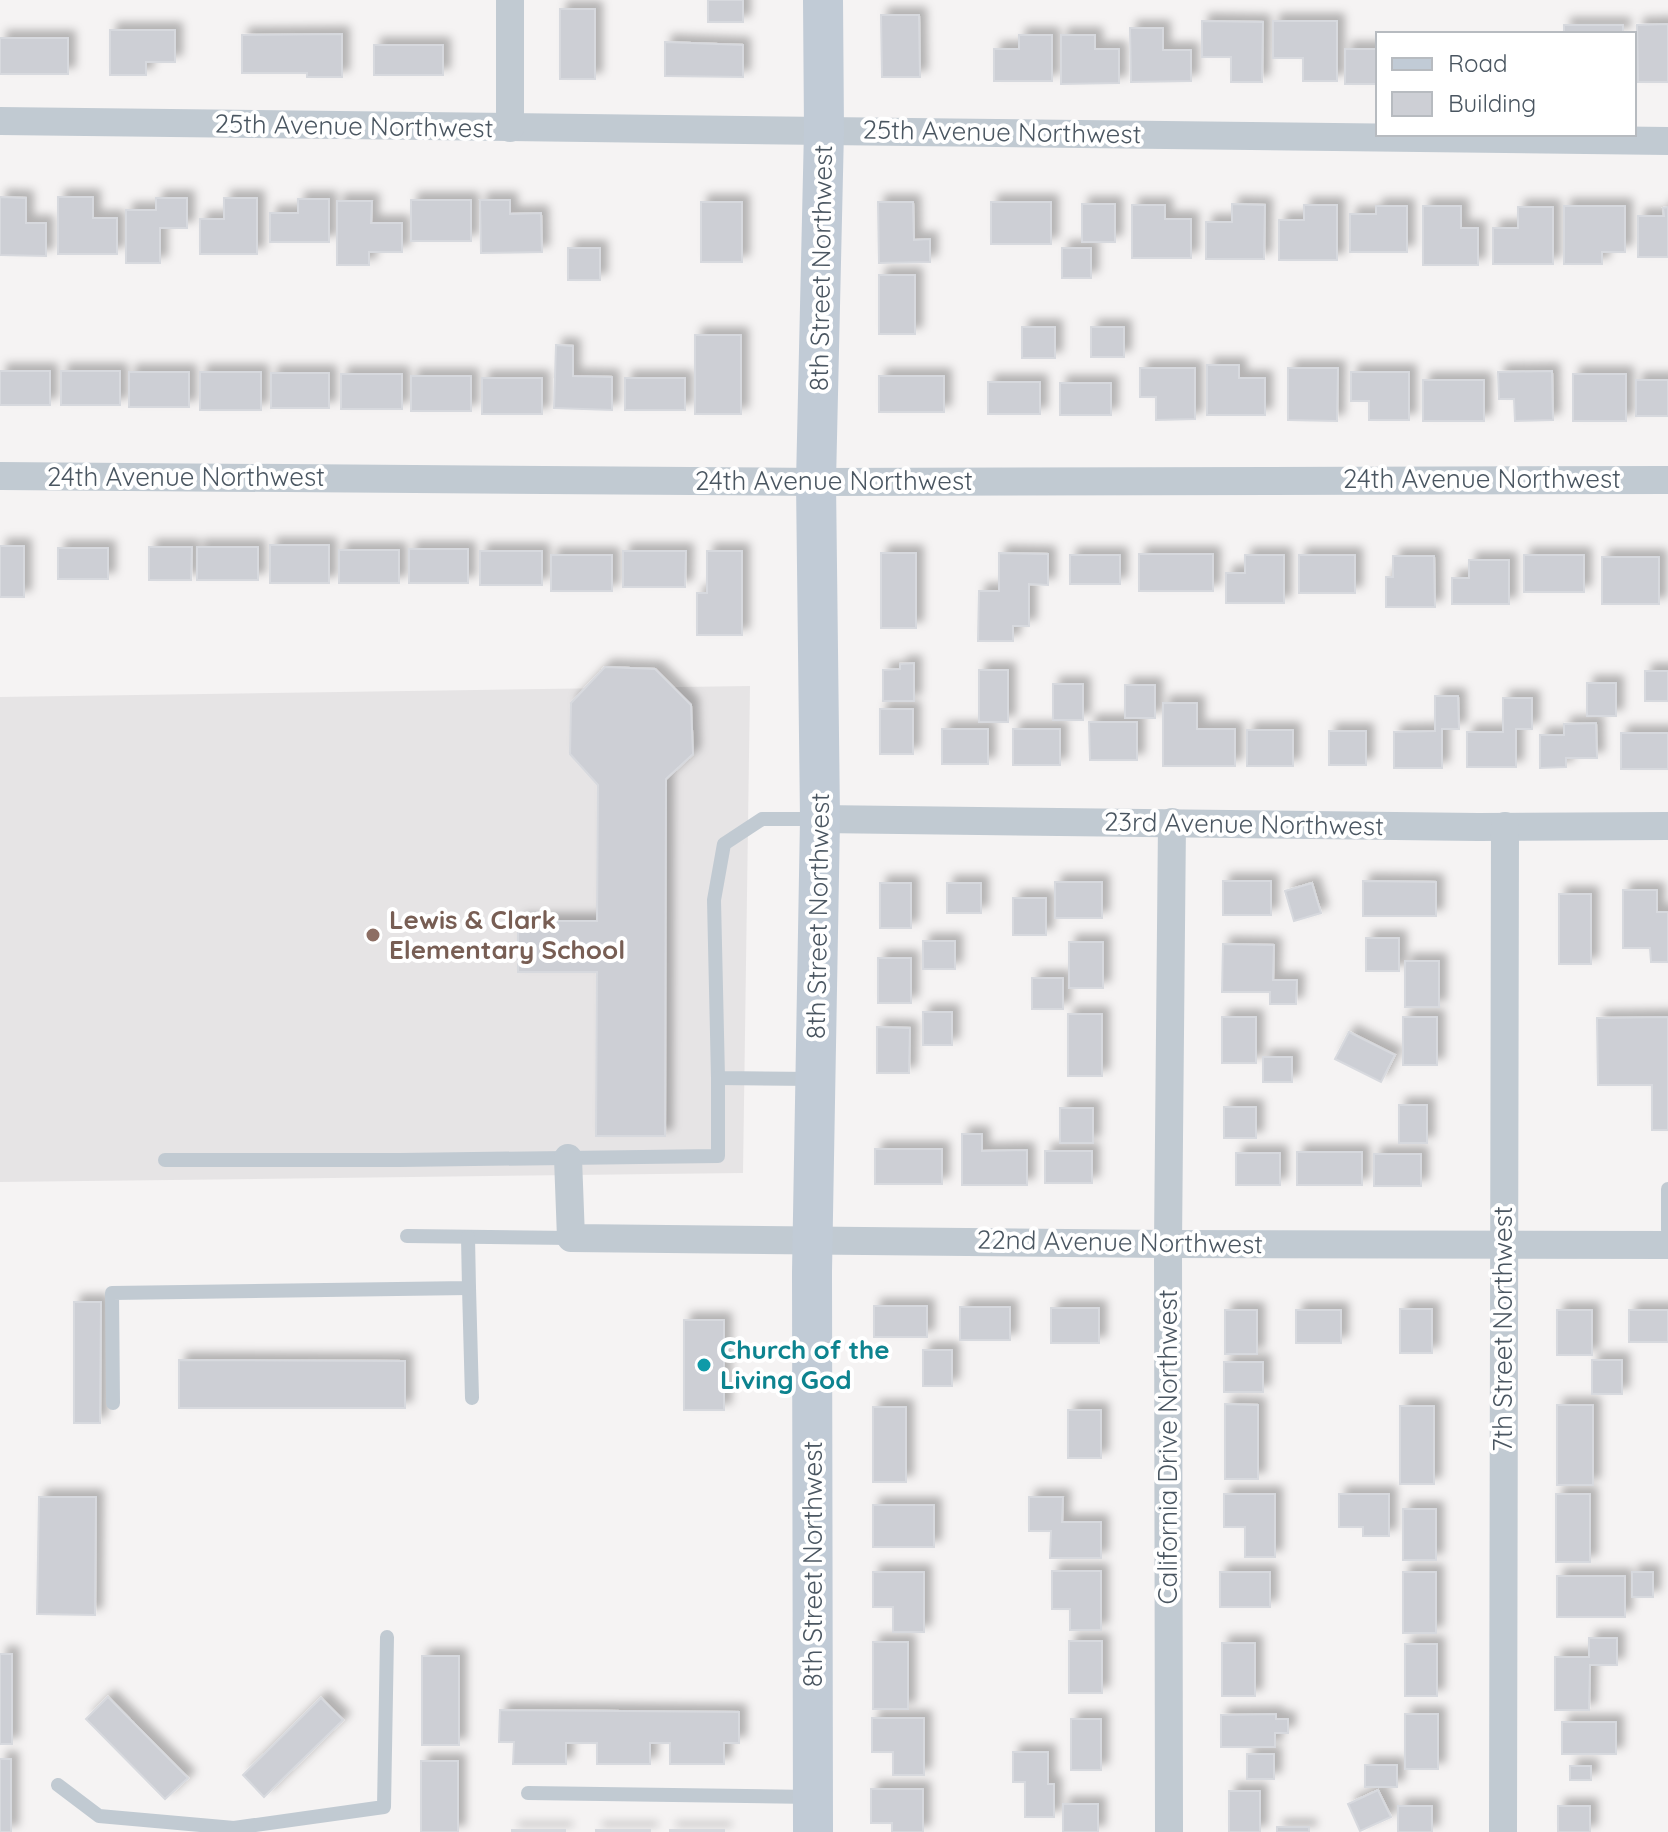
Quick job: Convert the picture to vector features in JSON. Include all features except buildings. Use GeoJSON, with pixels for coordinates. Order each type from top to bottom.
{"type":"FeatureCollection","features":[{"type":"Feature","properties":{"kind":"street"},"geometry":{"type":"LineString","coordinates":[[510,0],[510,128]]}},
{"type":"Feature","properties":{"kind":"street","name":"8th Street Northwest"},"geometry":{"type":"LineString","coordinates":[[813,1814],[813,1239],[820,819],[816,482],[824,130],[823,0]]}},
{"type":"Feature","properties":{"kind":"street","name":"25th Avenue Northwest"},"geometry":{"type":"LineString","coordinates":[[0,121],[1668,141]]}},
{"type":"Feature","properties":{"kind":"street","name":"24th Avenue Northwest"},"geometry":{"type":"LineString","coordinates":[[0,476],[816,482],[1668,480]]}},
{"type":"Feature","properties":{"kind":"street","name":"23rd Avenue Northwest"},"geometry":{"type":"LineString","coordinates":[[820,819],[1668,826]]}},
{"type":"Feature","properties":{"kind":"street","name":"California Drive Northwest"},"geometry":{"type":"LineString","coordinates":[[1169,1832],[1168,1244],[1172,822]]}},
{"type":"Feature","properties":{"kind":"street","name":"7th Street Northwest"},"geometry":{"type":"LineString","coordinates":[[1503,1832],[1505,826]]}},
{"type":"Feature","properties":{"kind":"street"},"geometry":{"type":"LineString","coordinates":[[568,1158],[571,1238]]}},
{"type":"Feature","properties":{"kind":"street","name":"22nd Avenue Northwest"},"geometry":{"type":"LineString","coordinates":[[571,1238],[1668,1245]]}},
{"type":"Feature","properties":{"kind":"lane"},"geometry":{"type":"LineString","coordinates":[[165,1160],[718,1156],[714,900],[724,844],[762,819],[820,819]]}},
{"type":"Feature","properties":{"kind":"lane"},"geometry":{"type":"LineString","coordinates":[[718,1078],[815,1079]]}},
{"type":"Feature","properties":{"kind":"lane"},"geometry":{"type":"LineString","coordinates":[[1668,1189],[1668,1230]]}},
{"type":"Feature","properties":{"kind":"lane"},"geometry":{"type":"LineString","coordinates":[[407,1236],[571,1238]]}},
{"type":"Feature","properties":{"kind":"lane"},"geometry":{"type":"LineString","coordinates":[[468,1237],[472,1398]]}},
{"type":"Feature","properties":{"kind":"lane"},"geometry":{"type":"LineString","coordinates":[[113,1403],[112,1293],[469,1288]]}},
{"type":"Feature","properties":{"kind":"lane"},"geometry":{"type":"LineString","coordinates":[[58,1785],[99,1816],[224,1830],[384,1807],[387,1637]]}},
{"type":"Feature","properties":{"kind":"lane"},"geometry":{"type":"LineString","coordinates":[[528,1793],[813,1814]]}},
{"type":"Feature","properties":{"kind":"shaded area","name":"Lewis & Clark Elementary School"},"geometry":{"type":"Polygon","coordinates":[[[750,686],[743,1173],[0,1182],[0,697],[750,686]]]}},
{"type":"Feature","properties":{"kind":"place","name":"Lewis & Clark Elementary School"},"geometry":{"type":"Point","coordinates":[373,935]}},
{"type":"Feature","properties":{"kind":"place","name":"Church of the Living God"},"geometry":{"type":"Point","coordinates":[704,1365]}}]}
